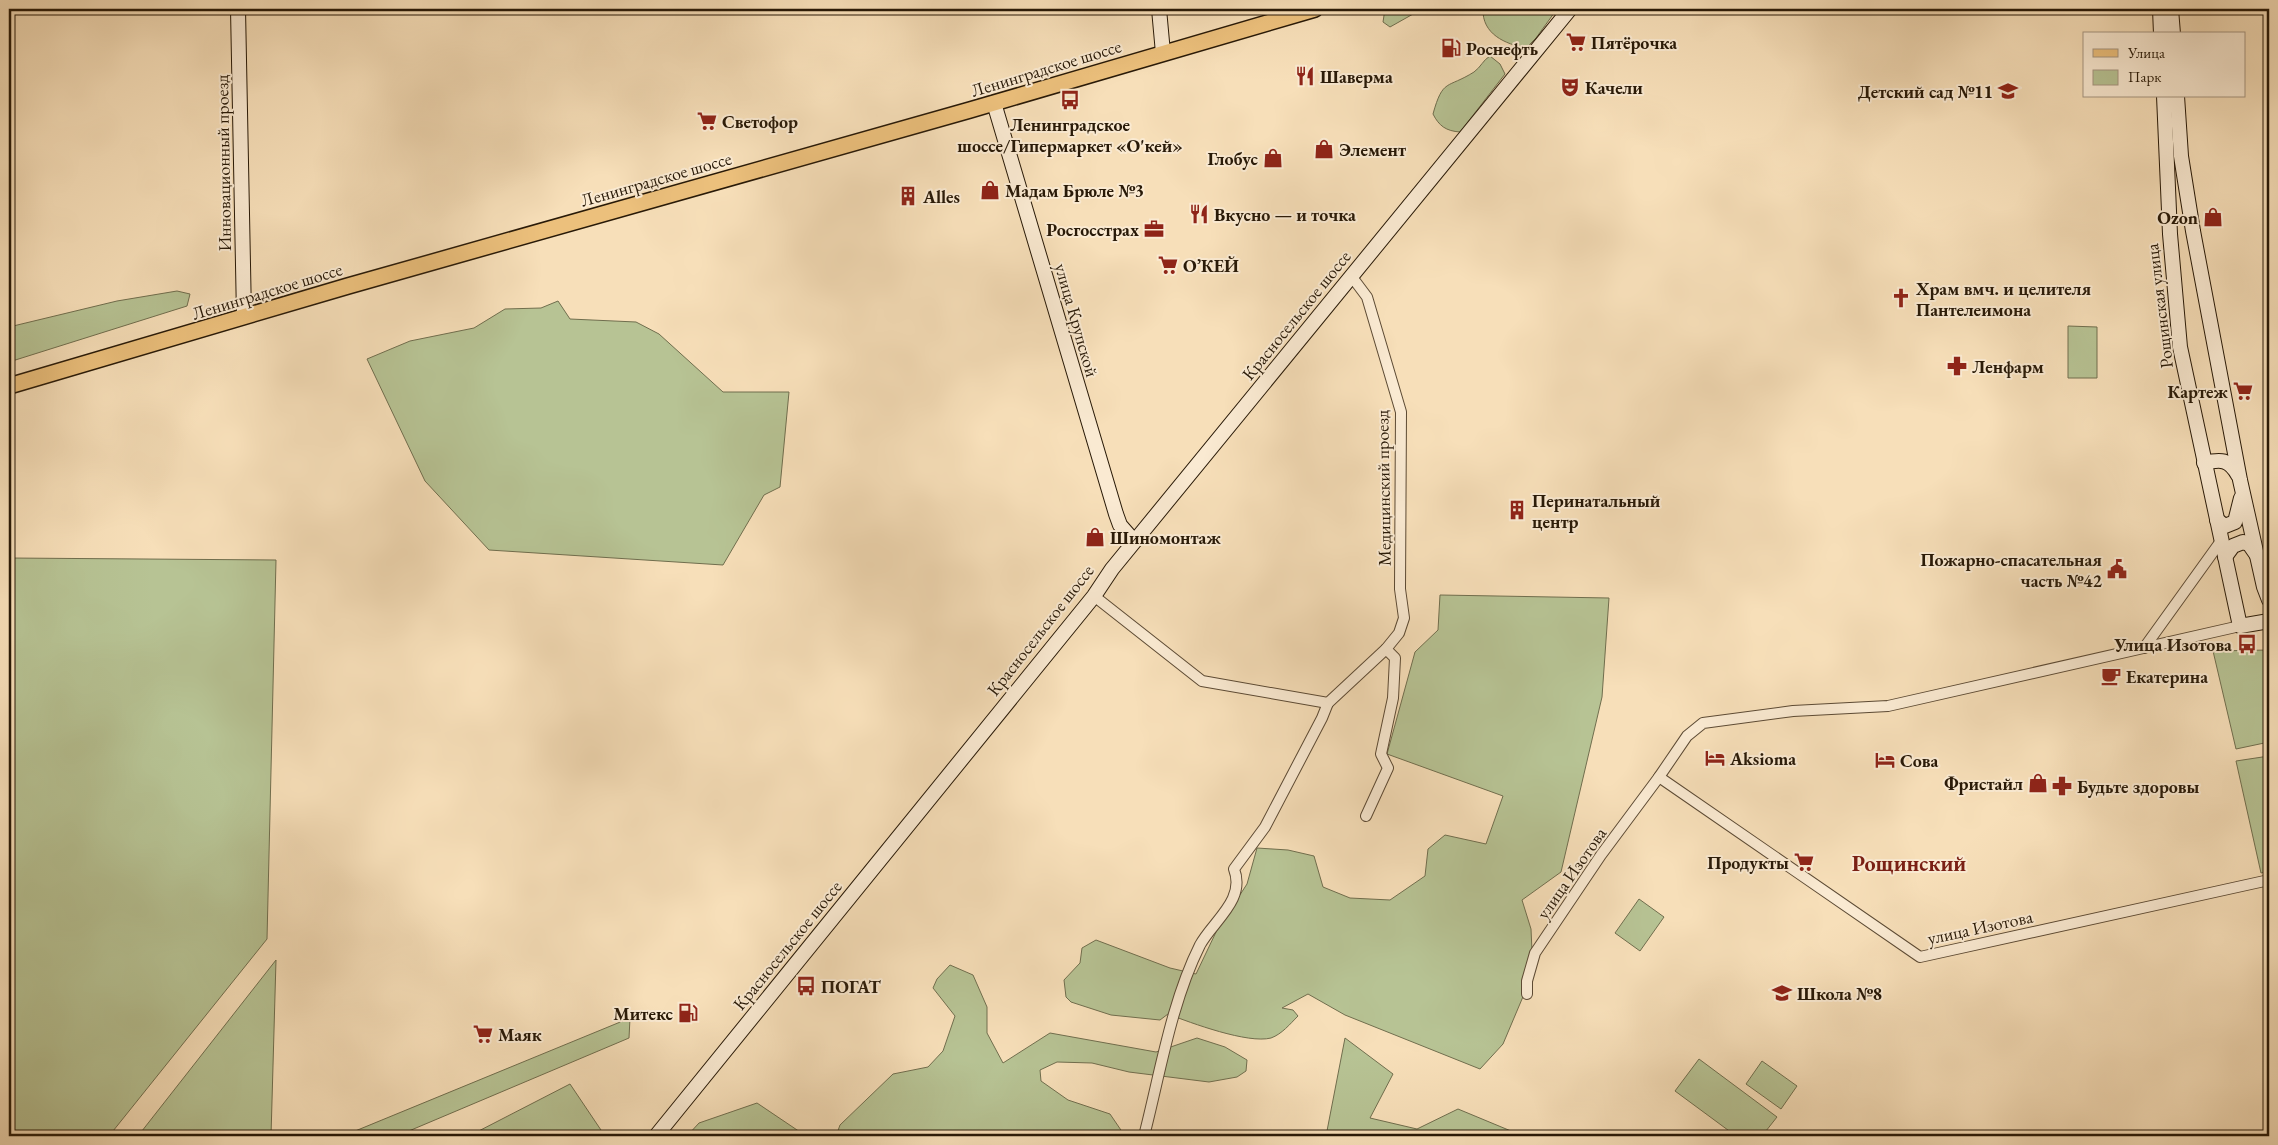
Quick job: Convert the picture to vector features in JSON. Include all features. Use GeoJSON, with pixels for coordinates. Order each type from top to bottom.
{"type":"FeatureCollection","features":[{"type":"Feature","properties":{"kind":"main road","name":"Ленинградское шоссе"},"geometry":{"type":"LineString","coordinates":[[9,386],[244,316],[994,103],[1315,9]]}},
{"type":"Feature","properties":{"kind":"street","name":"Инновационный проезд"},"geometry":{"type":"LineString","coordinates":[[238,9],[244,316]]}},
{"type":"Feature","properties":{"kind":"street"},"geometry":{"type":"LineString","coordinates":[[1159,9],[1164,53]]}},
{"type":"Feature","properties":{"kind":"street","name":"Красносельское шоссе"},"geometry":{"type":"LineString","coordinates":[[656,1136],[1094,596],[1112,569],[1570,9]]}},
{"type":"Feature","properties":{"kind":"street"},"geometry":{"type":"LineString","coordinates":[[2160,9],[2161,32]]}},
{"type":"Feature","properties":{"kind":"street"},"geometry":{"type":"LineString","coordinates":[[2171,9],[2172,32]]}},
{"type":"Feature","properties":{"kind":"street","name":"Рощинская улица"},"geometry":{"type":"LineString","coordinates":[[2164,98],[2170,234],[2180,346],[2240,626]]}},
{"type":"Feature","properties":{"kind":"street"},"geometry":{"type":"LineString","coordinates":[[2177,98],[2181,156],[2193,231],[2241,485],[2269,600]]}},
{"type":"Feature","properties":{"kind":"street","name":"улица Крупской"},"geometry":{"type":"LineString","coordinates":[[994,103],[1116,514],[1120,525],[1134,542]]}},
{"type":"Feature","properties":{"kind":"street"},"geometry":{"type":"LineString","coordinates":[[2170,234],[2193,231]]}},
{"type":"Feature","properties":{"kind":"street","name":"Медицинский проезд"},"geometry":{"type":"LineString","coordinates":[[1328,703],[1386,649],[1399,633],[1404,618],[1400,589],[1401,412],[1367,297],[1352,277]]}},
{"type":"Feature","properties":{"kind":"street"},"geometry":{"type":"LineString","coordinates":[[2204,463],[2221,459],[2229,462],[2241,485],[2240,508],[2234,522],[2225,526],[2217,520]]}},
{"type":"Feature","properties":{"kind":"street"},"geometry":{"type":"LineString","coordinates":[[2144,648],[2221,541]]}},
{"type":"Feature","properties":{"kind":"street"},"geometry":{"type":"LineString","coordinates":[[2225,556],[2233,546],[2243,542],[2249,544],[2257,555]]}},
{"type":"Feature","properties":{"kind":"street"},"geometry":{"type":"LineString","coordinates":[[1094,596],[1202,681],[1328,703],[1265,827],[1234,869],[1237,877],[1234,899],[1200,945],[1179,998],[1144,1136]]}},
{"type":"Feature","properties":{"kind":"street"},"geometry":{"type":"LineString","coordinates":[[2240,626],[2269,620]]}},
{"type":"Feature","properties":{"kind":"street","name":"улица Изотова"},"geometry":{"type":"LineString","coordinates":[[1527,994],[1527,981],[1535,953],[1601,855],[1659,777],[1686,736],[1703,722],[1793,711],[1888,706],[2240,626]]}},
{"type":"Feature","properties":{"kind":"street"},"geometry":{"type":"LineString","coordinates":[[1366,816],[1388,768],[1380,754],[1393,698],[1396,658],[1386,649]]}},
{"type":"Feature","properties":{"kind":"street","name":"улица Изотова"},"geometry":{"type":"LineString","coordinates":[[1659,777],[1920,957],[2269,880]]}},
{"type":"Feature","properties":{"kind":"green space"},"geometry":{"type":"Polygon","coordinates":[[[1385,9],[1422,9],[1390,27],[1383,22],[1385,9]]]}},
{"type":"Feature","properties":{"kind":"green space"},"geometry":{"type":"Polygon","coordinates":[[[1483,9],[1557,9],[1536,38],[1526,48],[1510,44],[1496,36],[1486,25],[1483,9]]]}},
{"type":"Feature","properties":{"kind":"green space"},"geometry":{"type":"Polygon","coordinates":[[[1490,56],[1500,64],[1505,74],[1460,132],[1444,127],[1433,114],[1443,89],[1474,72],[1490,56]]]}},
{"type":"Feature","properties":{"kind":"green space"},"geometry":{"type":"Polygon","coordinates":[[[177,291],[190,294],[187,306],[9,362],[9,327],[117,301],[177,291]]]}},
{"type":"Feature","properties":{"kind":"green space"},"geometry":{"type":"Polygon","coordinates":[[[558,301],[570,319],[636,322],[659,334],[723,392],[789,392],[780,487],[764,495],[723,565],[489,550],[425,481],[367,359],[410,341],[474,328],[505,309],[541,308],[558,301]]]}},
{"type":"Feature","properties":{"kind":"green space"},"geometry":{"type":"Polygon","coordinates":[[[2068,326],[2097,327],[2097,378],[2068,378],[2068,326]]]}},
{"type":"Feature","properties":{"kind":"green space"},"geometry":{"type":"Polygon","coordinates":[[[9,558],[276,560],[267,939],[109,1136],[9,1136],[9,558]]]}},
{"type":"Feature","properties":{"kind":"green space"},"geometry":{"type":"Polygon","coordinates":[[[1440,595],[1609,598],[1602,697],[1561,872],[1522,900],[1531,929],[1533,973],[1503,1044],[1480,1069],[1345,1015],[1308,994],[1282,1008],[1293,1010],[1298,1016],[1289,1025],[1271,1038],[1261,1039],[1220,1032],[1168,1014],[1160,1020],[1111,1015],[1071,1002],[1066,997],[1064,980],[1080,963],[1082,948],[1096,940],[1170,968],[1196,974],[1217,930],[1247,884],[1257,848],[1288,850],[1314,856],[1323,887],[1350,898],[1390,900],[1425,876],[1428,849],[1445,835],[1486,844],[1503,796],[1387,754],[1415,652],[1438,630],[1440,595]]]}},
{"type":"Feature","properties":{"kind":"green space"},"geometry":{"type":"Polygon","coordinates":[[[2269,650],[2269,742],[2236,749],[2213,651],[2269,650]]]}},
{"type":"Feature","properties":{"kind":"green space"},"geometry":{"type":"Polygon","coordinates":[[[2269,756],[2269,871],[2261,873],[2236,761],[2269,756]]]}},
{"type":"Feature","properties":{"kind":"green space"},"geometry":{"type":"Polygon","coordinates":[[[1639,899],[1664,917],[1640,951],[1615,933],[1639,899]]]}},
{"type":"Feature","properties":{"kind":"green space"},"geometry":{"type":"Polygon","coordinates":[[[276,960],[271,1136],[138,1136],[276,960]]]}},
{"type":"Feature","properties":{"kind":"green space"},"geometry":{"type":"Polygon","coordinates":[[[950,965],[973,975],[987,1007],[987,1033],[1003,1063],[1050,1033],[1156,1052],[1197,1038],[1225,1047],[1247,1060],[1246,1071],[1237,1077],[1209,1082],[1129,1072],[1092,1063],[1057,1062],[1040,1070],[1041,1081],[1068,1100],[1110,1114],[1125,1136],[836,1136],[840,1125],[893,1074],[928,1067],[943,1051],[955,1016],[933,988],[937,979],[950,965]]]}},
{"type":"Feature","properties":{"kind":"green space"},"geometry":{"type":"Polygon","coordinates":[[[630,1018],[629,1038],[397,1136],[343,1136],[630,1018]]]}},
{"type":"Feature","properties":{"kind":"green space"},"geometry":{"type":"Polygon","coordinates":[[[1345,1038],[1393,1074],[1370,1118],[1417,1129],[1458,1109],[1523,1136],[1326,1136],[1345,1038]]]}},
{"type":"Feature","properties":{"kind":"green space"},"geometry":{"type":"Polygon","coordinates":[[[1699,1059],[1777,1117],[1762,1136],[1736,1136],[1675,1091],[1699,1059]]]}},
{"type":"Feature","properties":{"kind":"green space"},"geometry":{"type":"Polygon","coordinates":[[[1762,1061],[1797,1086],[1781,1109],[1746,1084],[1762,1061]]]}},
{"type":"Feature","properties":{"kind":"green space"},"geometry":{"type":"Polygon","coordinates":[[[570,1084],[605,1136],[469,1136],[570,1084]]]}},
{"type":"Feature","properties":{"kind":"green space"},"geometry":{"type":"Polygon","coordinates":[[[757,1103],[806,1136],[687,1136],[699,1123],[757,1103]]]}},
{"type":"Feature","properties":{"kind":"place","name":"Пятёрочка"},"geometry":{"type":"Point","coordinates":[1576,42]}},
{"type":"Feature","properties":{"kind":"place","name":"Роснефть"},"geometry":{"type":"Point","coordinates":[1451,48]}},
{"type":"Feature","properties":{"kind":"place","name":"Шаверма"},"geometry":{"type":"Point","coordinates":[1305,76]}},
{"type":"Feature","properties":{"kind":"place","name":"Качели"},"geometry":{"type":"Point","coordinates":[1570,87]}},
{"type":"Feature","properties":{"kind":"place","name":"Детский сад №11"},"geometry":{"type":"Point","coordinates":[2008,91]}},
{"type":"Feature","properties":{"kind":"place","name":"Ленинградское шоссе/Гипермаркет «О'кей»"},"geometry":{"type":"Point","coordinates":[1070,100]}},
{"type":"Feature","properties":{"kind":"place","name":"Светофор"},"geometry":{"type":"Point","coordinates":[707,121]}},
{"type":"Feature","properties":{"kind":"place","name":"Элемент"},"geometry":{"type":"Point","coordinates":[1324,149]}},
{"type":"Feature","properties":{"kind":"place","name":"Глобус"},"geometry":{"type":"Point","coordinates":[1273,158]}},
{"type":"Feature","properties":{"kind":"place","name":"Мадам Брюле №3"},"geometry":{"type":"Point","coordinates":[990,190]}},
{"type":"Feature","properties":{"kind":"place","name":"Alles"},"geometry":{"type":"Point","coordinates":[908,196]}},
{"type":"Feature","properties":{"kind":"place","name":"Вкусно — и точка"},"geometry":{"type":"Point","coordinates":[1199,214]}},
{"type":"Feature","properties":{"kind":"place","name":"Ozon"},"geometry":{"type":"Point","coordinates":[2213,217]}},
{"type":"Feature","properties":{"kind":"place","name":"Росгосстрах"},"geometry":{"type":"Point","coordinates":[1154,229]}},
{"type":"Feature","properties":{"kind":"place","name":"О’КЕЙ"},"geometry":{"type":"Point","coordinates":[1168,265]}},
{"type":"Feature","properties":{"kind":"place","name":"Храм вмч. и целителя Пантелеимона"},"geometry":{"type":"Point","coordinates":[1901,298]}},
{"type":"Feature","properties":{"kind":"place","name":"Ленфарм"},"geometry":{"type":"Point","coordinates":[1957,366]}},
{"type":"Feature","properties":{"kind":"place","name":"Картеж"},"geometry":{"type":"Point","coordinates":[2243,391]}},
{"type":"Feature","properties":{"kind":"place","name":"Перинатальный центр"},"geometry":{"type":"Point","coordinates":[1517,510]}},
{"type":"Feature","properties":{"kind":"place","name":"Шиномонтаж"},"geometry":{"type":"Point","coordinates":[1095,537]}},
{"type":"Feature","properties":{"kind":"place","name":"Пожарно-спасательная часть №42"},"geometry":{"type":"Point","coordinates":[2117,569]}},
{"type":"Feature","properties":{"kind":"place","name":"Улица Изотова"},"geometry":{"type":"Point","coordinates":[2247,644]}},
{"type":"Feature","properties":{"kind":"place","name":"Екатерина"},"geometry":{"type":"Point","coordinates":[2111,676]}},
{"type":"Feature","properties":{"kind":"place","name":"Aksioma"},"geometry":{"type":"Point","coordinates":[1715,758]}},
{"type":"Feature","properties":{"kind":"place","name":"Сова"},"geometry":{"type":"Point","coordinates":[1885,760]}},
{"type":"Feature","properties":{"kind":"place","name":"Фристайл"},"geometry":{"type":"Point","coordinates":[2038,783]}},
{"type":"Feature","properties":{"kind":"place","name":"Будьте здоровы"},"geometry":{"type":"Point","coordinates":[2062,786]}},
{"type":"Feature","properties":{"kind":"place","name":"Продукты"},"geometry":{"type":"Point","coordinates":[1804,862]}},
{"type":"Feature","properties":{"kind":"place","name":"ПОГАТ"},"geometry":{"type":"Point","coordinates":[806,986]}},
{"type":"Feature","properties":{"kind":"place","name":"Школа №8"},"geometry":{"type":"Point","coordinates":[1782,993]}},
{"type":"Feature","properties":{"kind":"place","name":"Митекс"},"geometry":{"type":"Point","coordinates":[688,1013]}},
{"type":"Feature","properties":{"kind":"place","name":"Маяк"},"geometry":{"type":"Point","coordinates":[483,1034]}},
{"type":"Feature","properties":{"kind":"district","name":"Рощинский"},"geometry":{"type":"Point","coordinates":[1909,863]}}]}
